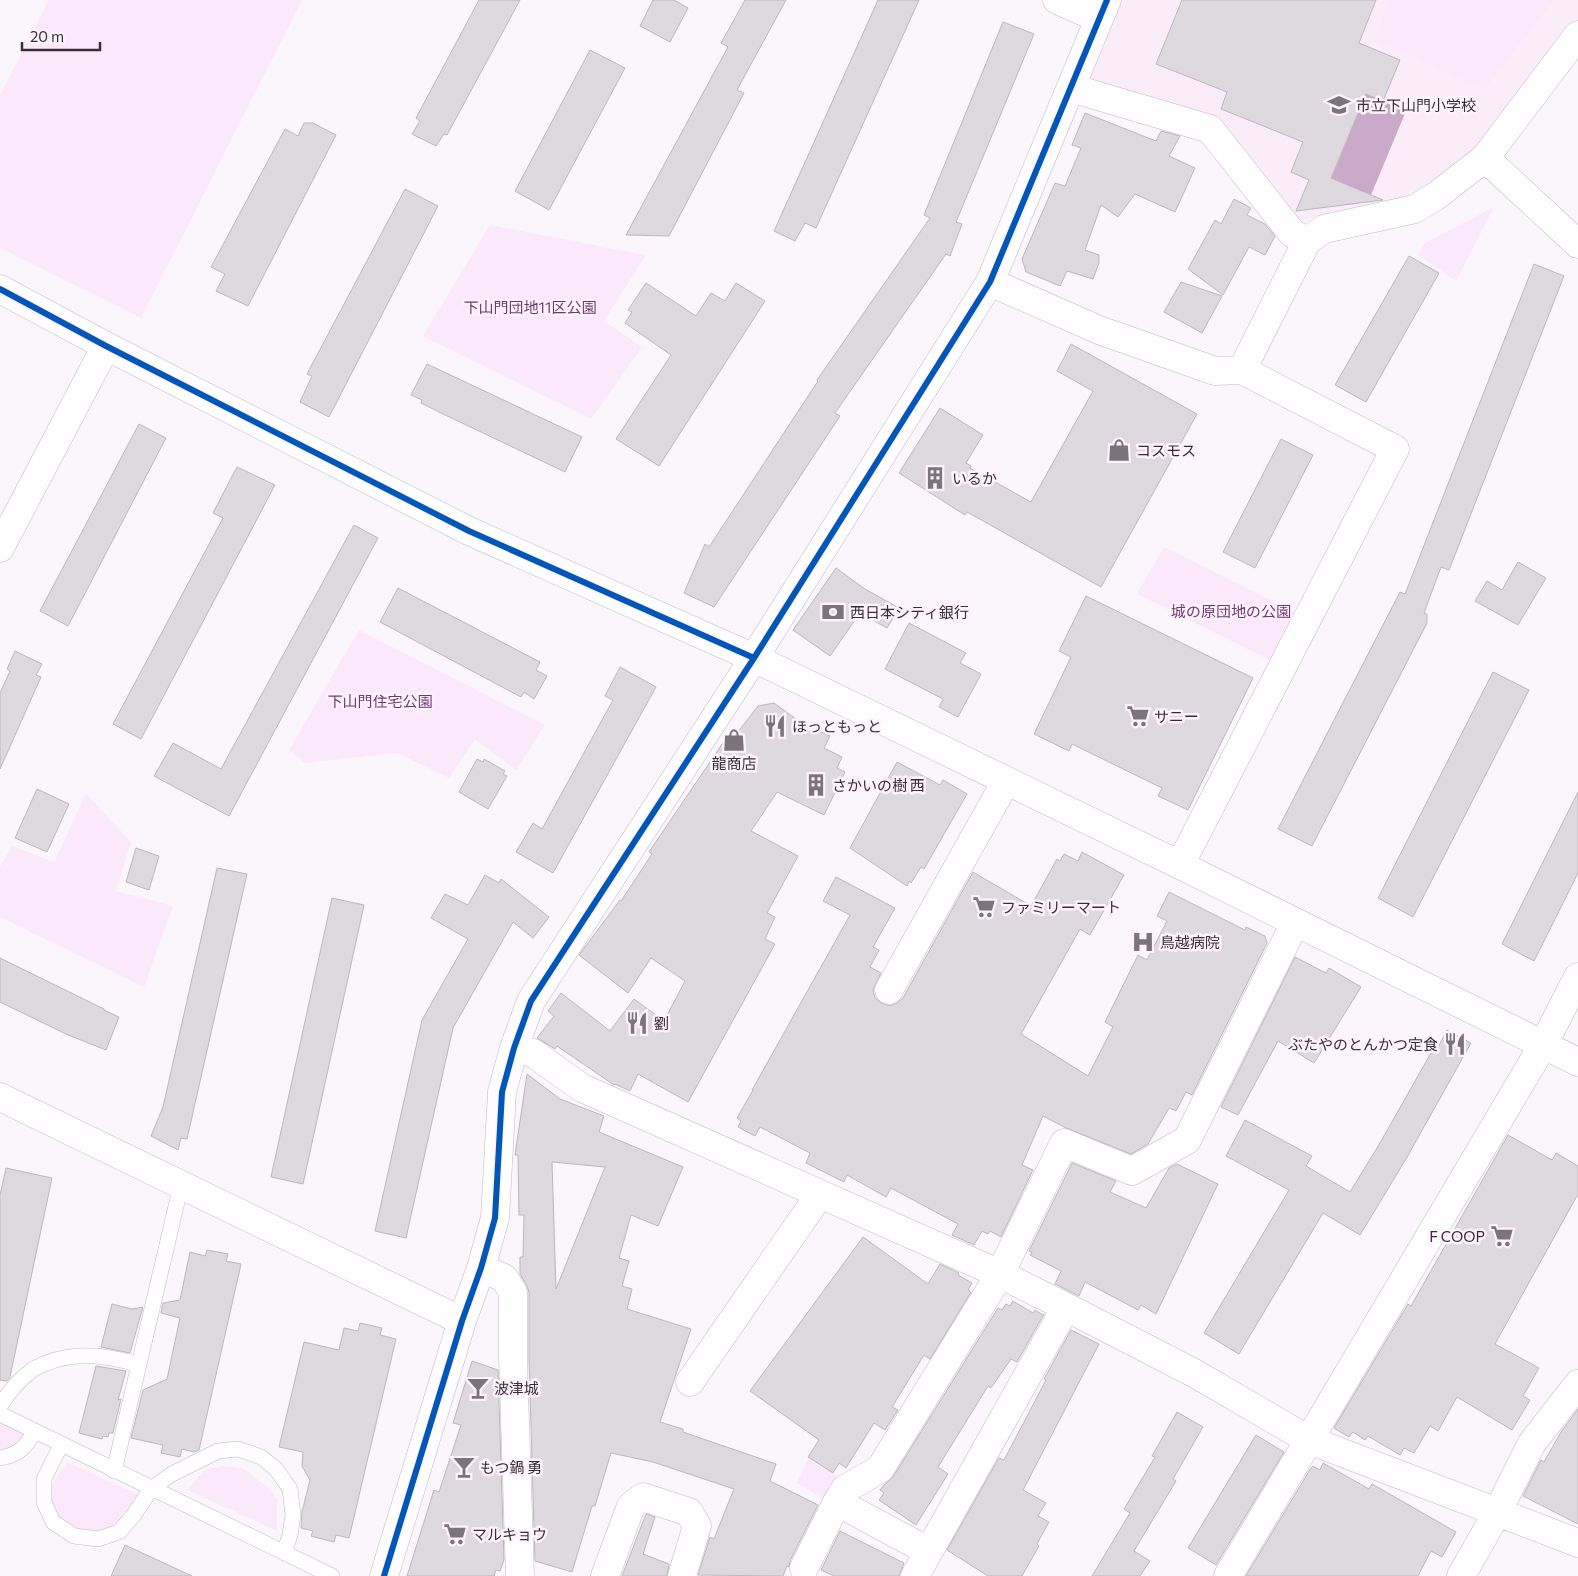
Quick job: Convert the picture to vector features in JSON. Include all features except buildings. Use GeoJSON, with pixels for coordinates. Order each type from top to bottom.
{"type":"FeatureCollection","features":[{"type":"Feature","properties":{"kind":"street"},"geometry":{"type":"LineString","coordinates":[[384,1576],[462,1321],[482,1268],[495,1218],[502,1092],[514,1048],[531,1000],[754,658],[990,282],[1103,9],[1057,0]]}},
{"type":"Feature","properties":{"kind":"street"},"geometry":{"type":"LineString","coordinates":[[1242,370],[1307,241],[1324,229],[1415,209],[1436,196],[1485,158],[1578,35]]}},
{"type":"Feature","properties":{"kind":"street"},"geometry":{"type":"LineString","coordinates":[[1070,88],[1210,129],[1292,233],[1307,241]]}},
{"type":"Feature","properties":{"kind":"street"},"geometry":{"type":"LineString","coordinates":[[1485,158],[1578,244]]}},
{"type":"Feature","properties":{"kind":"street"},"geometry":{"type":"LineString","coordinates":[[990,282],[1099,330],[1215,370],[1242,370],[1395,449],[1180,865]]}},
{"type":"Feature","properties":{"kind":"street"},"geometry":{"type":"LineString","coordinates":[[0,289],[106,346],[469,531],[754,658],[1180,865],[1578,1062]]}},
{"type":"Feature","properties":{"kind":"street"},"geometry":{"type":"LineString","coordinates":[[0,548],[106,346]]}},
{"type":"Feature","properties":{"kind":"street"},"geometry":{"type":"LineString","coordinates":[[889,990],[1006,781]]}},
{"type":"Feature","properties":{"kind":"street"},"geometry":{"type":"LineString","coordinates":[[804,1568],[845,1489],[880,1469],[1000,1274],[1064,1143],[1132,1171],[1187,1140],[1295,923]]}},
{"type":"Feature","properties":{"kind":"street"},"geometry":{"type":"LineString","coordinates":[[1228,1576],[1543,1045],[1578,978]]}},
{"type":"Feature","properties":{"kind":"street"},"geometry":{"type":"LineString","coordinates":[[514,1048],[533,1053],[582,1088],[1000,1274],[1194,1373],[1310,1440],[1578,1543]]}},
{"type":"Feature","properties":{"kind":"street"},"geometry":{"type":"LineString","coordinates":[[0,1097],[462,1321]]}},
{"type":"Feature","properties":{"kind":"street"},"geometry":{"type":"LineString","coordinates":[[690,1382],[820,1194]]}},
{"type":"Feature","properties":{"kind":"street"},"geometry":{"type":"LineString","coordinates":[[482,1268],[504,1278],[513,1292],[513,1359],[520,1576]]}},
{"type":"Feature","properties":{"kind":"street"},"geometry":{"type":"LineString","coordinates":[[915,1576],[1066,1307]]}},
{"type":"Feature","properties":{"kind":"street"},"geometry":{"type":"LineString","coordinates":[[1461,1576],[1498,1512],[1532,1443],[1578,1384]]}},
{"type":"Feature","properties":{"kind":"street"},"geometry":{"type":"LineString","coordinates":[[605,1576],[631,1506],[643,1497],[689,1512],[697,1526],[682,1576]]}},
{"type":"Feature","properties":{"kind":"street"},"geometry":{"type":"LineString","coordinates":[[837,1502],[928,1551]]}},
{"type":"Feature","properties":{"kind":"lane"},"geometry":{"type":"LineString","coordinates":[[114,1471],[181,1185]]}},
{"type":"Feature","properties":{"kind":"lane"},"geometry":{"type":"LineString","coordinates":[[0,1406],[8,1393],[31,1370],[53,1361],[79,1356],[99,1356],[139,1365]]}},
{"type":"Feature","properties":{"kind":"lane"},"geometry":{"type":"LineString","coordinates":[[0,1414],[332,1576]]}},
{"type":"Feature","properties":{"kind":"lane"},"geometry":{"type":"LineString","coordinates":[[0,1458],[8,1457],[24,1449],[35,1432]]}},
{"type":"Feature","properties":{"kind":"lane"},"geometry":{"type":"LineString","coordinates":[[61,1445],[44,1479],[44,1502],[54,1522],[74,1536],[98,1539],[119,1532],[133,1516],[151,1489],[172,1474],[218,1451],[238,1449],[261,1457],[276,1469],[290,1489],[292,1515],[290,1534],[284,1553]]}},
{"type":"Feature","properties":{"kind":"shaded area","name":"市立下山門小学校"},"geometry":{"type":"Polygon","coordinates":[[[1123,0],[1578,0],[1578,26],[1502,127],[1426,189],[1391,202],[1300,221],[1218,120],[1102,90],[1091,77],[1123,0]]]}},
{"type":"Feature","properties":{"kind":"shaded area"},"geometry":{"type":"Polygon","coordinates":[[[1366,94],[1406,111],[1371,195],[1331,179],[1366,94]]]}},
{"type":"Feature","properties":{"kind":"green space"},"geometry":{"type":"Polygon","coordinates":[[[49,0],[302,0],[141,318],[0,248],[0,95],[49,0]]]}},
{"type":"Feature","properties":{"kind":"green space"},"geometry":{"type":"Polygon","coordinates":[[[1389,0],[1554,0],[1484,89],[1375,40],[1389,0]]]}},
{"type":"Feature","properties":{"kind":"green space"},"geometry":{"type":"Polygon","coordinates":[[[1494,207],[1456,281],[1418,255],[1425,243],[1494,207]]]}},
{"type":"Feature","properties":{"kind":"green space","name":"下山門団地11区公園"},"geometry":{"type":"Polygon","coordinates":[[[490,225],[646,255],[604,321],[642,347],[591,419],[423,336],[490,225]]]}},
{"type":"Feature","properties":{"kind":"green space","name":"城の原団地の公園"},"geometry":{"type":"Polygon","coordinates":[[[1164,547],[1297,613],[1273,662],[1137,594],[1164,547]]]}},
{"type":"Feature","properties":{"kind":"green space","name":"下山門住宅公園"},"geometry":{"type":"Polygon","coordinates":[[[359,630],[545,725],[516,770],[475,739],[449,778],[398,753],[305,763],[289,750],[359,630]]]}},
{"type":"Feature","properties":{"kind":"green space"},"geometry":{"type":"Polygon","coordinates":[[[86,794],[131,842],[116,891],[173,906],[144,987],[0,917],[0,867],[12,846],[54,862],[86,794]]]}},
{"type":"Feature","properties":{"kind":"green space"},"geometry":{"type":"Polygon","coordinates":[[[0,1424],[31,1438],[18,1447],[0,1451],[0,1424]]]}},
{"type":"Feature","properties":{"kind":"green space"},"geometry":{"type":"Polygon","coordinates":[[[808,1459],[858,1489],[844,1511],[797,1483],[808,1459]]]}},
{"type":"Feature","properties":{"kind":"green space"},"geometry":{"type":"Polygon","coordinates":[[[67,1462],[139,1495],[120,1518],[107,1529],[91,1532],[73,1528],[58,1518],[50,1504],[52,1486],[67,1462]]]}},
{"type":"Feature","properties":{"kind":"green space"},"geometry":{"type":"Polygon","coordinates":[[[223,1466],[242,1468],[269,1488],[277,1500],[277,1531],[188,1490],[204,1470],[223,1466]]]}},
{"type":"Feature","properties":{"kind":"cycle path"},"geometry":{"type":"LineString","coordinates":[[384,1576],[495,1218],[502,1092],[514,1048],[531,1001],[754,658],[990,282],[1107,0]]}},
{"type":"Feature","properties":{"kind":"cycle path"},"geometry":{"type":"LineString","coordinates":[[0,289],[106,346],[469,531],[754,658]]}},
{"type":"Feature","properties":{"kind":"place","name":"市立下山門小学校"},"geometry":{"type":"Point","coordinates":[1339,105]}},
{"type":"Feature","properties":{"kind":"place","name":"コスモス"},"geometry":{"type":"Point","coordinates":[1119,450]}},
{"type":"Feature","properties":{"kind":"place","name":"いるか"},"geometry":{"type":"Point","coordinates":[935,478]}},
{"type":"Feature","properties":{"kind":"place","name":"西日本シティ銀行"},"geometry":{"type":"Point","coordinates":[833,612]}},
{"type":"Feature","properties":{"kind":"place","name":"サニー"},"geometry":{"type":"Point","coordinates":[1138,716]}},
{"type":"Feature","properties":{"kind":"place","name":"ほっともっと"},"geometry":{"type":"Point","coordinates":[775,726]}},
{"type":"Feature","properties":{"kind":"place","name":"龍商店"},"geometry":{"type":"Point","coordinates":[734,740]}},
{"type":"Feature","properties":{"kind":"place","name":"さかいの樹 西"},"geometry":{"type":"Point","coordinates":[816,785]}},
{"type":"Feature","properties":{"kind":"place","name":"ファミリーマート"},"geometry":{"type":"Point","coordinates":[984,907]}},
{"type":"Feature","properties":{"kind":"place","name":"鳥越病院"},"geometry":{"type":"Point","coordinates":[1143,942]}},
{"type":"Feature","properties":{"kind":"place","name":"劉"},"geometry":{"type":"Point","coordinates":[637,1023]}},
{"type":"Feature","properties":{"kind":"place","name":"ぶたやのとんかつ定食"},"geometry":{"type":"Point","coordinates":[1455,1044]}},
{"type":"Feature","properties":{"kind":"place","name":"F COOP"},"geometry":{"type":"Point","coordinates":[1502,1236]}},
{"type":"Feature","properties":{"kind":"place","name":"波津城"},"geometry":{"type":"Point","coordinates":[478,1388]}},
{"type":"Feature","properties":{"kind":"place","name":"もつ鍋 勇"},"geometry":{"type":"Point","coordinates":[464,1467]}},
{"type":"Feature","properties":{"kind":"place","name":"マルキョウ"},"geometry":{"type":"Point","coordinates":[455,1534]}}]}
